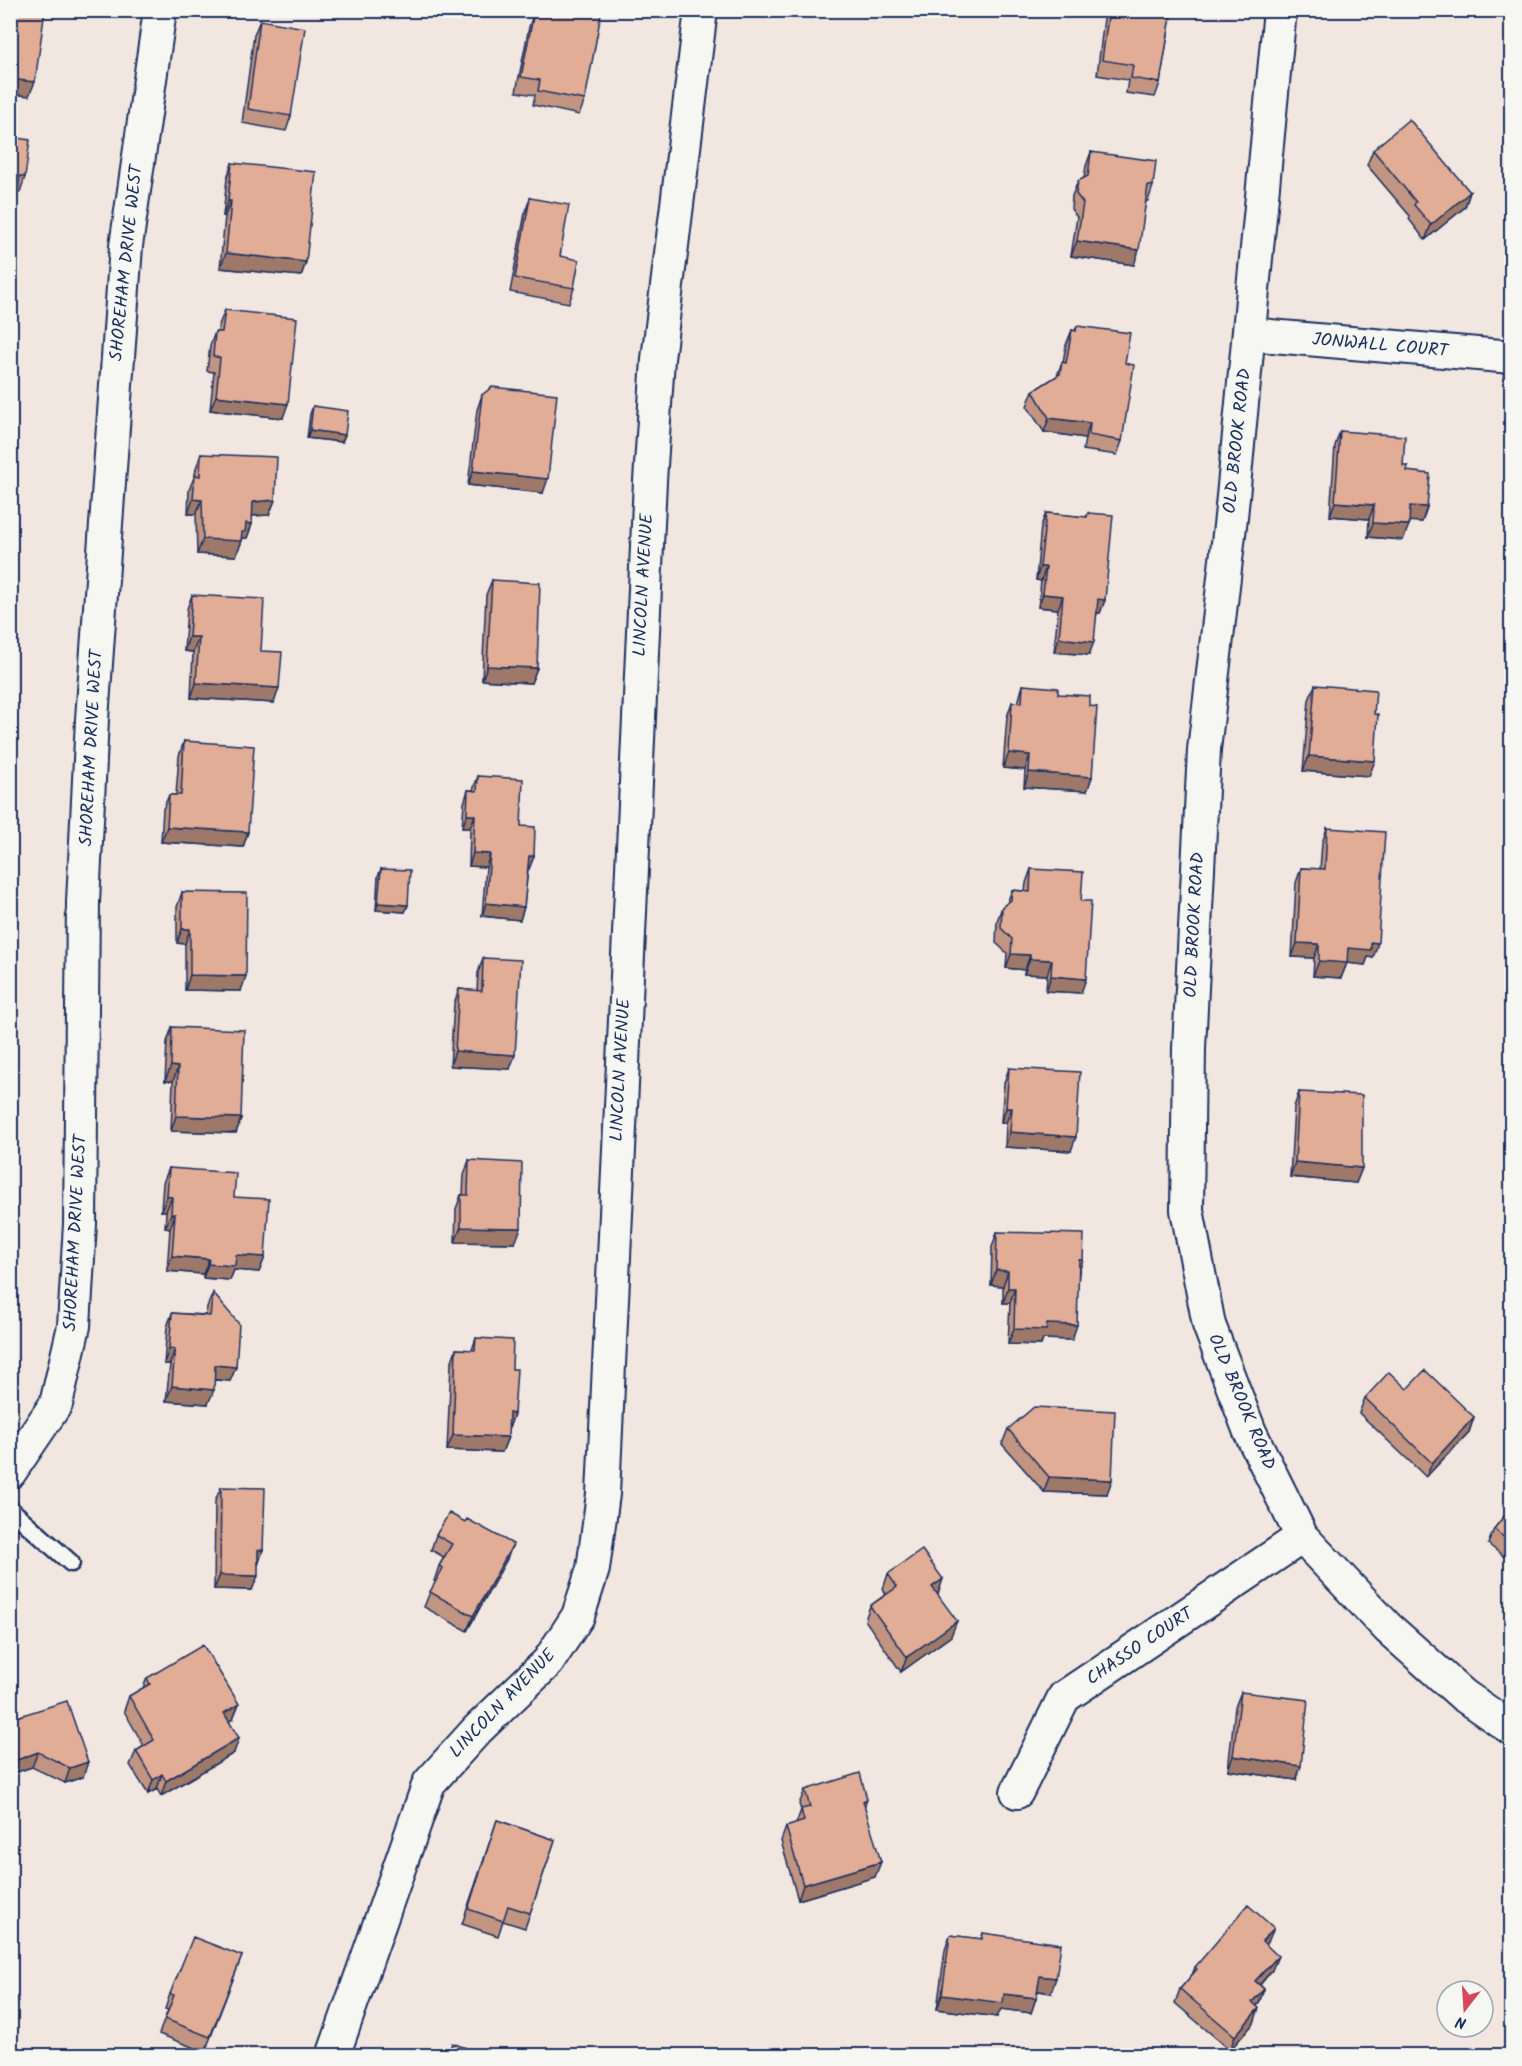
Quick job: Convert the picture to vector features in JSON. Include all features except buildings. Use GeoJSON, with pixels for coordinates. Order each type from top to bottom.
{"type":"FeatureCollection","features":[{"type":"Feature","properties":{"kind":"street","name":"SHOREHAM DRIVE WEST"},"geometry":{"type":"LineString","coordinates":[[10,1472],[56,1404],[74,1326],[80,1224],[83,902],[93,707],[126,246],[160,10]]}},
{"type":"Feature","properties":{"kind":"street","name":"LINCOLN AVENUE"},"geometry":{"type":"LineString","coordinates":[[333,2055],[429,1783],[477,1730],[548,1662],[578,1616],[593,1569],[603,1494],[650,481],[658,359],[701,10]]}},
{"type":"Feature","properties":{"kind":"street","name":"OLD BROOK ROAD"},"geometry":{"type":"LineString","coordinates":[[1280,10],[1249,334],[1204,750],[1190,1048],[1187,1210],[1209,1325],[1250,1432],[1302,1537],[1389,1628],[1463,1695],[1512,1729]]}},
{"type":"Feature","properties":{"kind":"street","name":"JONWALL COURT"},"geometry":{"type":"LineString","coordinates":[[1249,334],[1512,357]]}},
{"type":"Feature","properties":{"kind":"street","name":"CHASSO COURT"},"geometry":{"type":"LineString","coordinates":[[1017,1792],[1064,1697],[1302,1537]]}},
{"type":"Feature","properties":{"kind":"lane"},"geometry":{"type":"LineString","coordinates":[[10,1509],[71,1563]]}}]}
